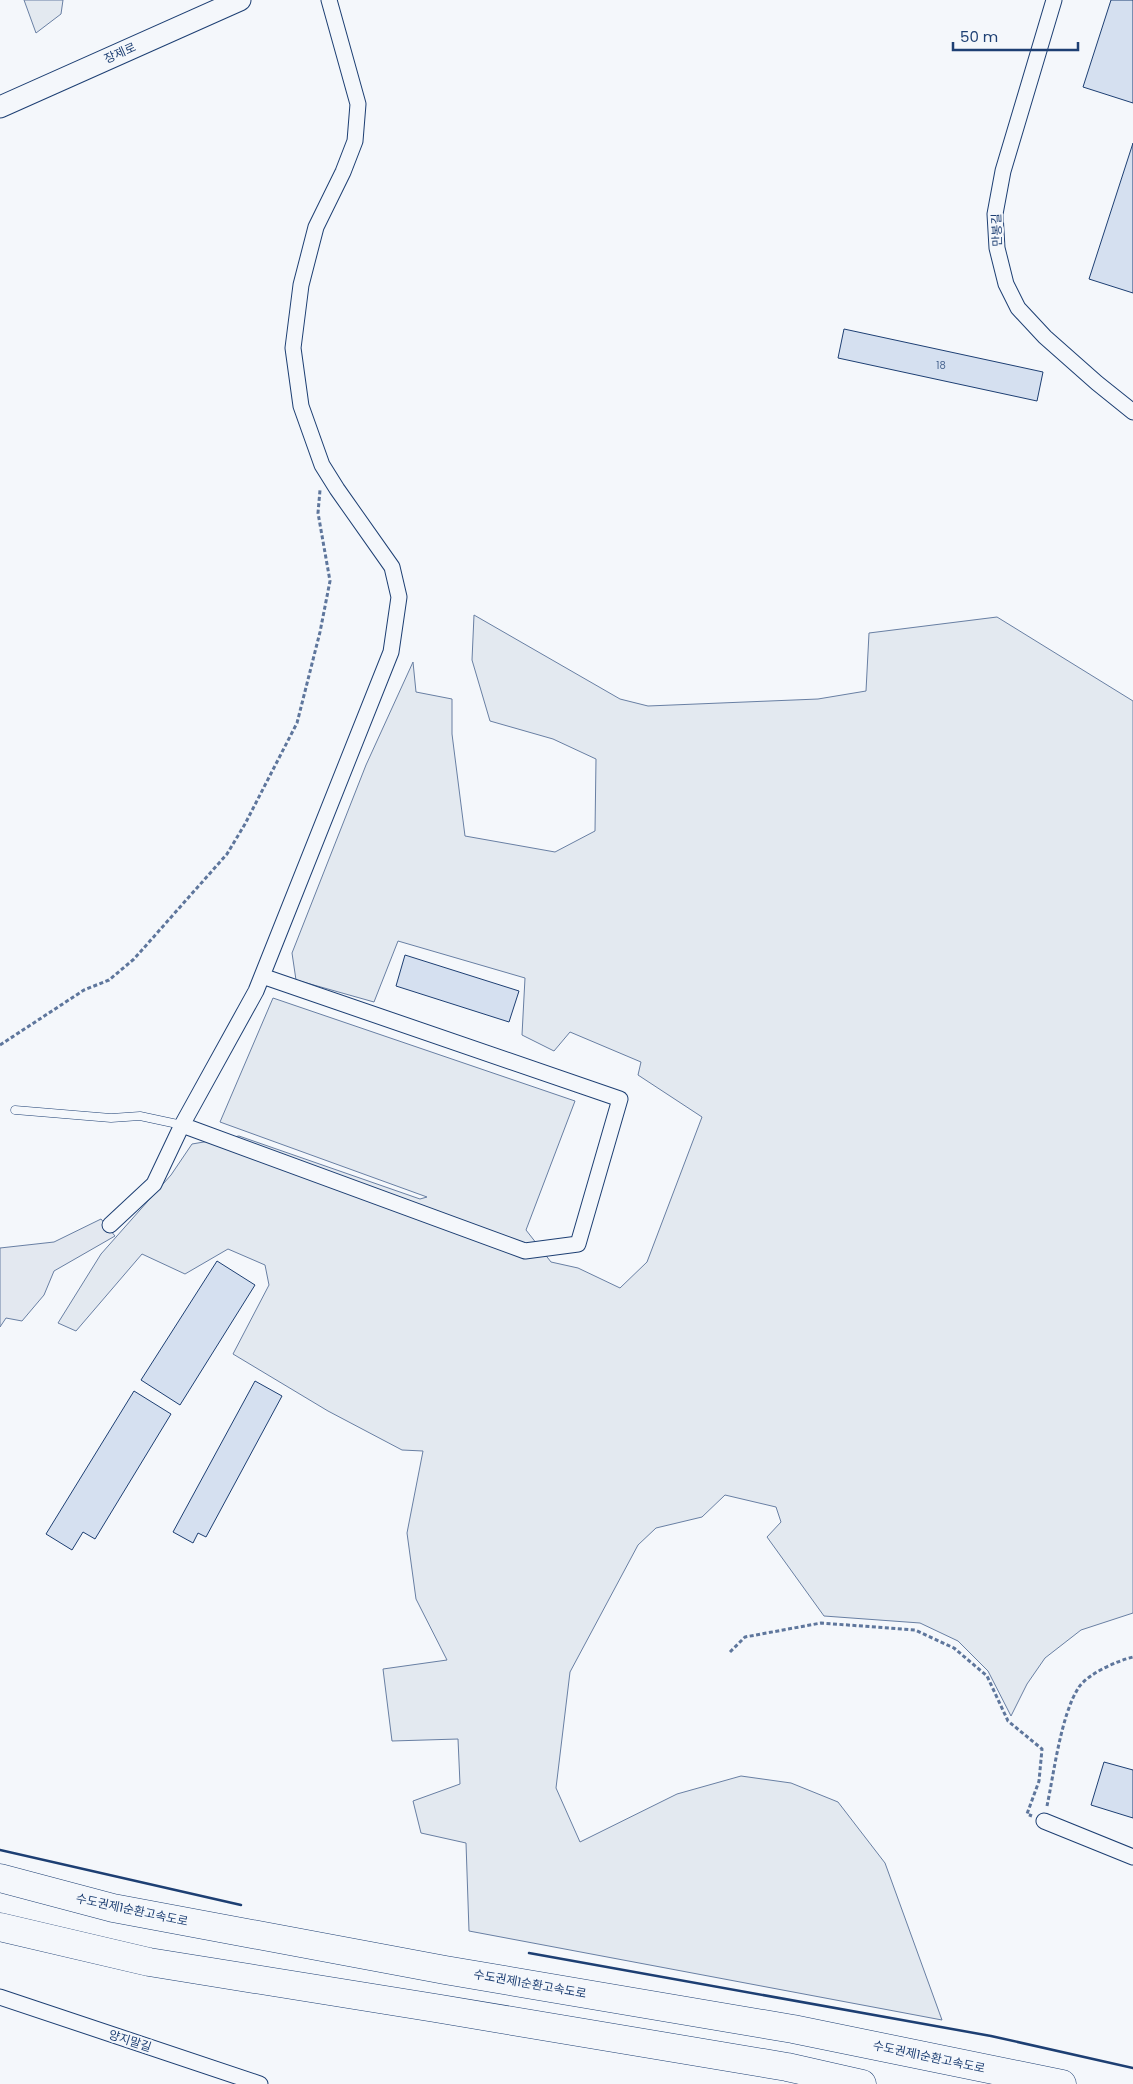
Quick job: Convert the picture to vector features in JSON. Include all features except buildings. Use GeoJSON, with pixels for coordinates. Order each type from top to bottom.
{"type":"FeatureCollection","features":[{"type":"Feature","properties":{"kind":"highway","name":"수도권제1순환고속도로"},"geometry":{"type":"LineString","coordinates":[[0,1878],[113,1908],[445,1970],[793,2029],[1062,2084]]}},
{"type":"Feature","properties":{"kind":"highway"},"geometry":{"type":"LineString","coordinates":[[0,1927],[149,1962],[768,2064],[862,2084]]}},
{"type":"Feature","properties":{"kind":"main road","name":"장제로"},"geometry":{"type":"LineString","coordinates":[[0,107],[240,0]]}},
{"type":"Feature","properties":{"kind":"street"},"geometry":{"type":"LineString","coordinates":[[110,1225],[154,1184],[182,1125],[256,991],[391,652],[399,597],[392,567],[337,490],[322,465],[301,406],[293,348],[301,285],[316,227],[343,172],[355,141],[358,104],[329,0]]}},
{"type":"Feature","properties":{"kind":"street","name":"만봉길"},"geometry":{"type":"LineString","coordinates":[[1054,0],[1003,171],[995,214],[997,248],[1006,284],[1018,308],[1045,337],[1096,384],[1133,412]]}},
{"type":"Feature","properties":{"kind":"street"},"geometry":{"type":"LineString","coordinates":[[182,1125],[525,1251],[578,1244],[620,1099],[262,976]]}},
{"type":"Feature","properties":{"kind":"street"},"geometry":{"type":"LineString","coordinates":[[1044,1822],[1133,1857]]}},
{"type":"Feature","properties":{"kind":"street","name":"양지말길"},"geometry":{"type":"LineString","coordinates":[[0,1997],[230,2079],[260,2084]]}},
{"type":"Feature","properties":{"kind":"lane"},"geometry":{"type":"LineString","coordinates":[[15,1110],[111,1118],[140,1116],[182,1125]]}},
{"type":"Feature","properties":{"kind":"path"},"geometry":{"type":"LineString","coordinates":[[0,1045],[84,990],[109,980],[134,959],[227,854],[245,824],[297,723],[320,632],[330,582],[318,513],[322,465]]}},
{"type":"Feature","properties":{"kind":"path"},"geometry":{"type":"LineString","coordinates":[[730,1652],[745,1637],[821,1623],[915,1630],[954,1648],[987,1676],[1008,1721],[1042,1749],[1039,1781],[1028,1814],[1044,1822],[1067,1709],[1080,1685],[1101,1670],[1133,1656]]}},
{"type":"Feature","properties":{"kind":"shaded area"},"geometry":{"type":"Polygon","coordinates":[[[24,0],[63,0],[61,14],[36,33],[24,0]]]}},
{"type":"Feature","properties":{"kind":"shaded area"},"geometry":{"type":"Polygon","coordinates":[[[474,615],[620,699],[648,706],[818,699],[866,691],[869,633],[997,617],[1133,701],[1133,1613],[1081,1630],[1045,1658],[1027,1684],[1011,1716],[988,1671],[958,1641],[920,1623],[824,1616],[767,1537],[781,1522],[776,1507],[725,1495],[702,1517],[656,1528],[638,1545],[570,1672],[556,1788],[580,1842],[677,1794],[741,1776],[791,1783],[838,1802],[885,1863],[942,2020],[469,1931],[466,1843],[421,1833],[413,1801],[460,1784],[458,1739],[392,1741],[383,1669],[447,1660],[416,1599],[407,1533],[423,1451],[402,1450],[328,1411],[233,1354],[269,1285],[265,1265],[228,1249],[185,1274],[142,1254],[76,1331],[58,1323],[101,1254],[171,1175],[192,1144],[239,1136],[420,1199],[427,1197],[220,1122],[273,998],[575,1101],[526,1230],[551,1262],[578,1268],[620,1288],[647,1262],[702,1117],[638,1075],[641,1062],[570,1032],[554,1051],[522,1035],[525,978],[398,941],[374,1002],[296,980],[292,953],[366,765],[413,662],[416,692],[452,699],[452,734],[465,836],[555,852],[595,831],[596,759],[553,739],[490,721],[472,660],[474,615]]]}},
{"type":"Feature","properties":{"kind":"shaded area"},"geometry":{"type":"Polygon","coordinates":[[[101,1219],[115,1236],[54,1271],[44,1295],[22,1321],[6,1318],[0,1327],[0,1248],[54,1242],[101,1219]]]}},
{"type":"Feature","properties":{"kind":"wall"},"geometry":{"type":"LineString","coordinates":[[0,1850],[241,1905]]}},
{"type":"Feature","properties":{"kind":"wall"},"geometry":{"type":"LineString","coordinates":[[529,1953],[991,2036],[1133,2068]]}}]}
